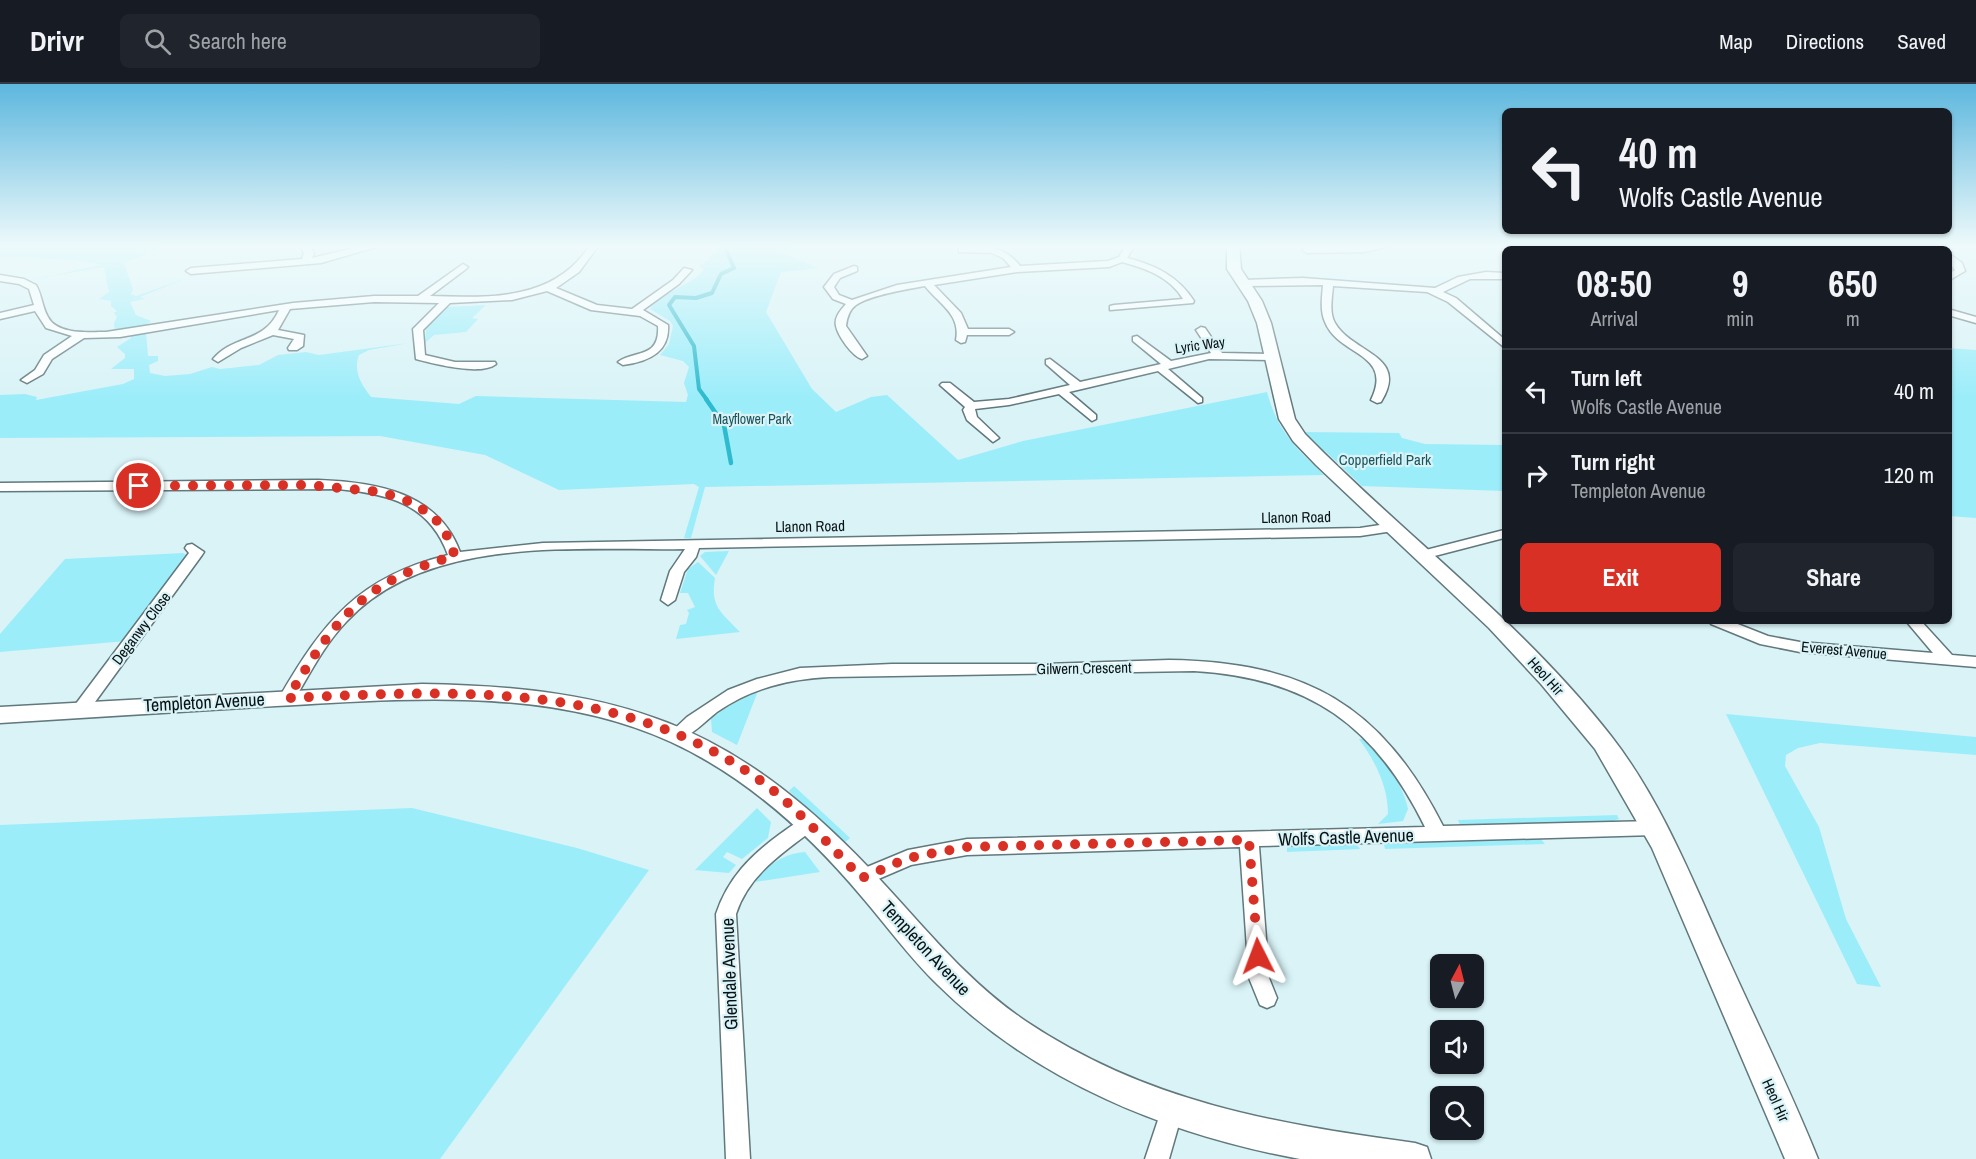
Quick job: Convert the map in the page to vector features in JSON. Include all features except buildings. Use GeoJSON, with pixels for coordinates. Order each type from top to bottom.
{"type":"FeatureCollection","features":[{"type":"Feature","properties":{"kind":"street"},"geometry":{"type":"LineString","coordinates":[[36,295],[46,324],[65,332],[83,334],[137,330],[286,307],[375,299],[446,302],[501,300],[520,295]]}},
{"type":"Feature","properties":{"kind":"street"},"geometry":{"type":"LineString","coordinates":[[419,300],[425,295]]}},
{"type":"Feature","properties":{"kind":"street"},"geometry":{"type":"LineString","coordinates":[[564,295],[586,305],[635,311],[659,321],[664,328],[658,348],[637,361],[623,362]]}},
{"type":"Feature","properties":{"kind":"street"},"geometry":{"type":"LineString","coordinates":[[635,311],[654,295]]}},
{"type":"Feature","properties":{"kind":"street"},"geometry":{"type":"LineString","coordinates":[[835,295],[852,303]]}},
{"type":"Feature","properties":{"kind":"street"},"geometry":{"type":"LineString","coordinates":[[862,356],[841,326],[842,316],[852,303],[872,295]]}},
{"type":"Feature","properties":{"kind":"street"},"geometry":{"type":"LineString","coordinates":[[937,295],[962,320],[963,336],[1009,332]]}},
{"type":"Feature","properties":{"kind":"street"},"geometry":{"type":"LineString","coordinates":[[1114,308],[1189,301],[1185,295]]}},
{"type":"Feature","properties":{"kind":"street","name":"Heol Hir"},"geometry":{"type":"LineString","coordinates":[[1250,295],[1261,315],[1290,425],[1312,451],[1503,630],[1569,701],[1603,743],[1655,828],[1802,1159]]}},
{"type":"Feature","properties":{"kind":"street"},"geometry":{"type":"LineString","coordinates":[[1329,295],[1331,325],[1340,335],[1371,357],[1381,370],[1384,386],[1377,400]]}},
{"type":"Feature","properties":{"kind":"street"},"geometry":{"type":"LineString","coordinates":[[1443,295],[1502,342]]}},
{"type":"Feature","properties":{"kind":"street"},"geometry":{"type":"LineString","coordinates":[[446,302],[418,329],[420,357],[455,365],[491,364]]}},
{"type":"Feature","properties":{"kind":"street"},"geometry":{"type":"LineString","coordinates":[[0,316],[40,307]]}},
{"type":"Feature","properties":{"kind":"street"},"geometry":{"type":"LineString","coordinates":[[218,359],[232,347],[252,342],[273,332],[281,323],[286,307]]}},
{"type":"Feature","properties":{"kind":"street"},"geometry":{"type":"LineString","coordinates":[[1952,313],[1976,320]]}},
{"type":"Feature","properties":{"kind":"street"},"geometry":{"type":"LineString","coordinates":[[1201,330],[1218,355]]}},
{"type":"Feature","properties":{"kind":"street"},"geometry":{"type":"LineString","coordinates":[[273,332],[300,337],[299,344],[292,348]]}},
{"type":"Feature","properties":{"kind":"street"},"geometry":{"type":"LineString","coordinates":[[27,380],[39,372],[53,353],[83,334]]}},
{"type":"Feature","properties":{"kind":"street","name":"Lyric Way"},"geometry":{"type":"LineString","coordinates":[[1137,339],[1164,365]]}},
{"type":"Feature","properties":{"kind":"street","name":"Lyric Way"},"geometry":{"type":"LineString","coordinates":[[971,406],[995,405],[1062,391],[1164,365],[1218,355],[1272,357]]}},
{"type":"Feature","properties":{"kind":"street"},"geometry":{"type":"LineString","coordinates":[[1050,362],[1078,387]]}},
{"type":"Feature","properties":{"kind":"street"},"geometry":{"type":"LineString","coordinates":[[1164,365],[1198,400]]}},
{"type":"Feature","properties":{"kind":"street"},"geometry":{"type":"LineString","coordinates":[[946,385],[971,406],[969,410],[971,418],[993,438]]}},
{"type":"Feature","properties":{"kind":"street"},"geometry":{"type":"LineString","coordinates":[[1062,391],[1092,417]]}},
{"type":"Feature","properties":{"kind":"street"},"geometry":{"type":"LineString","coordinates":[[0,487],[307,485],[367,488],[396,496],[432,515],[445,531],[455,556]]}},
{"type":"Feature","properties":{"kind":"street","name":"Llanon Road"},"geometry":{"type":"LineString","coordinates":[[288,698],[329,634],[364,597],[396,577],[455,556],[532,547],[1349,532],[1393,527]]}},
{"type":"Feature","properties":{"kind":"street"},"geometry":{"type":"LineString","coordinates":[[1423,555],[1502,535]]}},
{"type":"Feature","properties":{"kind":"street"},"geometry":{"type":"LineString","coordinates":[[668,600],[677,571],[689,557],[694,544]]}},
{"type":"Feature","properties":{"kind":"street","name":"Deganwy Close"},"geometry":{"type":"LineString","coordinates":[[81,709],[197,552],[192,548]]}},
{"type":"Feature","properties":{"kind":"street","name":"Everest Avenue"},"geometry":{"type":"LineString","coordinates":[[1723,624],[1782,644],[1976,662]]}},
{"type":"Feature","properties":{"kind":"street"},"geometry":{"type":"LineString","coordinates":[[1916,624],[1947,659]]}},
{"type":"Feature","properties":{"kind":"street","name":"Gilwern Crescent"},"geometry":{"type":"LineString","coordinates":[[677,734],[730,694],[762,681],[800,673],[1176,667],[1240,670],[1284,682],[1315,695],[1364,726],[1402,768],[1438,834]]}},
{"type":"Feature","properties":{"kind":"street","name":"Templeton Avenue"},"geometry":{"type":"LineString","coordinates":[[0,715],[288,698],[417,693],[507,694],[587,707],[643,721],[677,734],[760,780],[862,878],[944,972],[1002,1023],[1047,1052],[1172,1110],[1259,1135],[1415,1159]]}},
{"type":"Feature","properties":{"kind":"street","name":"Glendale Avenue"},"geometry":{"type":"LineString","coordinates":[[738,1159],[726,914],[733,891],[748,871],[808,824]]}},
{"type":"Feature","properties":{"kind":"street","name":"Wolfs Castle Avenue"},"geometry":{"type":"LineString","coordinates":[[862,878],[908,858],[967,847],[1655,828]]}},
{"type":"Feature","properties":{"kind":"street"},"geometry":{"type":"LineString","coordinates":[[1249,840],[1259,978],[1267,998]]}},
{"type":"Feature","properties":{"kind":"street"},"geometry":{"type":"LineString","coordinates":[[1157,1159],[1172,1110]]}},
{"type":"Feature","properties":{"kind":"green space"},"geometry":{"type":"Polygon","coordinates":[[[104,295],[145,295],[140,297],[145,299],[130,302],[136,315],[151,321],[143,328],[115,331],[114,323],[117,317],[114,313],[117,311],[111,306],[111,301],[99,299],[104,295]]]}},
{"type":"Feature","properties":{"kind":"green space","name":"Mayflower Park"},"geometry":{"type":"Polygon","coordinates":[[[772,295],[766,312],[812,389],[836,412],[871,397],[887,395],[958,460],[1023,441],[1267,392],[1282,428],[1304,456],[1324,475],[705,487],[691,538],[684,538],[699,487],[694,484],[559,490],[485,455],[380,436],[0,438],[0,395],[25,394],[37,397],[36,400],[123,384],[134,379],[134,369],[111,369],[125,358],[125,354],[117,347],[131,338],[131,335],[146,332],[148,356],[158,356],[158,361],[149,365],[150,373],[165,376],[190,374],[212,367],[220,369],[259,365],[278,355],[306,352],[319,355],[409,343],[369,350],[359,355],[357,366],[359,377],[371,397],[459,404],[476,396],[686,402],[688,395],[684,383],[689,367],[683,361],[660,355],[669,344],[673,326],[670,321],[650,309],[663,297],[772,295]]]}},
{"type":"Feature","properties":{"kind":"green space"},"geometry":{"type":"Polygon","coordinates":[[[486,305],[472,318],[478,319],[466,332],[434,335],[425,343],[426,329],[446,307],[486,305]]]}},
{"type":"Feature","properties":{"kind":"green space"},"geometry":{"type":"Polygon","coordinates":[[[1952,348],[1976,350],[1976,518],[1952,516],[1952,348]]]}},
{"type":"Feature","properties":{"kind":"green space","name":"Copperfield Park"},"geometry":{"type":"Polygon","coordinates":[[[1302,432],[1399,433],[1402,438],[1425,444],[1502,445],[1502,491],[1362,486],[1325,451],[1320,452],[1302,432]]]}},
{"type":"Feature","properties":{"kind":"green space"},"geometry":{"type":"Polygon","coordinates":[[[729,551],[716,575],[700,556],[705,552],[729,551]]]}},
{"type":"Feature","properties":{"kind":"green space"},"geometry":{"type":"Polygon","coordinates":[[[183,553],[187,555],[126,641],[0,652],[0,634],[65,559],[183,553]]]}},
{"type":"Feature","properties":{"kind":"green space"},"geometry":{"type":"Polygon","coordinates":[[[698,562],[715,578],[716,603],[722,614],[740,632],[676,639],[680,625],[686,624],[689,613],[687,610],[695,607],[688,593],[680,593],[688,569],[698,562]]]}},
{"type":"Feature","properties":{"kind":"green space"},"geometry":{"type":"Polygon","coordinates":[[[758,691],[737,745],[712,732],[711,719],[727,707],[758,691]]]}},
{"type":"Feature","properties":{"kind":"green space"},"geometry":{"type":"Polygon","coordinates":[[[1726,714],[1976,737],[1976,755],[1820,743],[1798,748],[1786,755],[1785,766],[1819,827],[1846,919],[1881,987],[1857,984],[1726,714]]]}},
{"type":"Feature","properties":{"kind":"green space"},"geometry":{"type":"Polygon","coordinates":[[[1359,739],[1363,739],[1377,754],[1397,780],[1408,809],[1403,821],[1378,824],[1388,814],[1386,794],[1375,765],[1359,739]]]}},
{"type":"Feature","properties":{"kind":"green space"},"geometry":{"type":"Polygon","coordinates":[[[794,786],[850,838],[844,843],[789,791],[794,786]]]}},
{"type":"Feature","properties":{"kind":"green space"},"geometry":{"type":"Polygon","coordinates":[[[412,808],[577,848],[649,870],[440,1159],[0,1159],[0,825],[412,808]]]}},
{"type":"Feature","properties":{"kind":"green space"},"geometry":{"type":"Polygon","coordinates":[[[757,808],[771,822],[768,838],[742,859],[727,852],[723,857],[736,865],[729,873],[695,870],[757,808]]]}},
{"type":"Feature","properties":{"kind":"green space"},"geometry":{"type":"Polygon","coordinates":[[[1617,815],[1619,819],[1606,823],[1470,827],[1460,825],[1458,820],[1617,815]]]}},
{"type":"Feature","properties":{"kind":"green space"},"geometry":{"type":"Polygon","coordinates":[[[1539,837],[1545,844],[1385,849],[1384,845],[1388,841],[1539,837]]]}},
{"type":"Feature","properties":{"kind":"green space"},"geometry":{"type":"Polygon","coordinates":[[[1355,843],[1360,849],[1287,852],[1287,847],[1290,845],[1355,843]]]}},
{"type":"Feature","properties":{"kind":"green space"},"geometry":{"type":"Polygon","coordinates":[[[805,852],[820,872],[755,882],[776,861],[805,852]]]}},
{"type":"Feature","properties":{"kind":"waterway"},"geometry":{"type":"LineString","coordinates":[[705,295],[696,298],[675,297],[669,305],[694,346],[699,389],[707,400]]}},
{"type":"Feature","properties":{"kind":"waterway"},"geometry":{"type":"LineString","coordinates":[[706,399],[724,425],[731,463]]}},
{"type":"Feature","properties":{"kind":"route"},"geometry":{"type":"LineString","coordinates":[[139,486],[307,485],[367,488],[410,502],[432,515],[440,523],[450,540],[455,556],[396,577],[364,597],[329,634],[288,698],[417,693],[507,694],[548,699],[643,721],[700,745],[760,780],[788,804],[862,878],[908,858],[967,847],[1249,840],[1258,956]]}}]}
